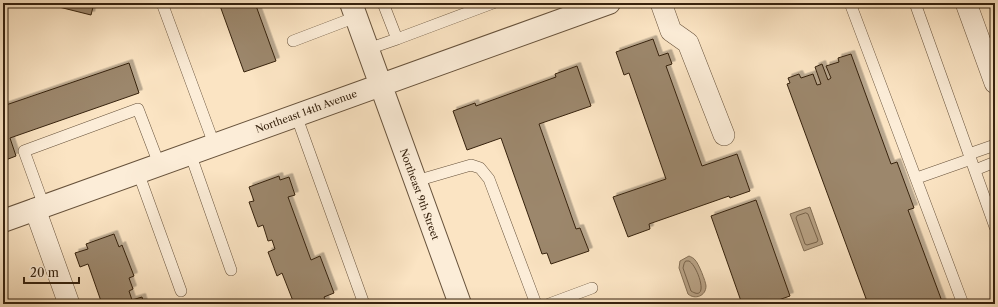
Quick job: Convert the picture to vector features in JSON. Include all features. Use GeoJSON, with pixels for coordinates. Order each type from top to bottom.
{"type":"FeatureCollection","features":[{"type":"Feature","properties":{"kind":"street","name":"Northeast 14th Avenue"},"geometry":{"type":"LineString","coordinates":[[3,221],[609,3]]}},
{"type":"Feature","properties":{"kind":"street"},"geometry":{"type":"LineString","coordinates":[[661,3],[671,31],[688,43],[724,135]]}},
{"type":"Feature","properties":{"kind":"street"},"geometry":{"type":"LineString","coordinates":[[966,3],[995,83]]}},
{"type":"Feature","properties":{"kind":"street","name":"Northeast 9th Street"},"geometry":{"type":"LineString","coordinates":[[354,10],[460,304]]}},
{"type":"Feature","properties":{"kind":"street"},"geometry":{"type":"LineString","coordinates":[[39,208],[69,304]]}},
{"type":"Feature","properties":{"kind":"lane"},"geometry":{"type":"LineString","coordinates":[[162,3],[214,144]]}},
{"type":"Feature","properties":{"kind":"lane"},"geometry":{"type":"LineString","coordinates":[[383,3],[396,38]]}},
{"type":"Feature","properties":{"kind":"lane"},"geometry":{"type":"LineString","coordinates":[[368,49],[493,3]]}},
{"type":"Feature","properties":{"kind":"lane"},"geometry":{"type":"LineString","coordinates":[[850,3],[963,304]]}},
{"type":"Feature","properties":{"kind":"lane"},"geometry":{"type":"LineString","coordinates":[[915,3],[995,227]]}},
{"type":"Feature","properties":{"kind":"lane"},"geometry":{"type":"LineString","coordinates":[[293,41],[354,10]]}},
{"type":"Feature","properties":{"kind":"lane"},"geometry":{"type":"LineString","coordinates":[[39,208],[24,151],[138,110],[158,164]]}},
{"type":"Feature","properties":{"kind":"lane"},"geometry":{"type":"LineString","coordinates":[[296,115],[364,304]]}},
{"type":"Feature","properties":{"kind":"lane"},"geometry":{"type":"LineString","coordinates":[[916,178],[971,161],[995,145]]}},
{"type":"Feature","properties":{"kind":"lane"},"geometry":{"type":"LineString","coordinates":[[190,153],[231,270]]}},
{"type":"Feature","properties":{"kind":"lane"},"geometry":{"type":"LineString","coordinates":[[971,161],[995,162]]}},
{"type":"Feature","properties":{"kind":"lane"},"geometry":{"type":"LineString","coordinates":[[416,181],[470,165],[480,168],[489,179],[536,304]]}},
{"type":"Feature","properties":{"kind":"lane"},"geometry":{"type":"LineString","coordinates":[[138,172],[181,291]]}},
{"type":"Feature","properties":{"kind":"lane"},"geometry":{"type":"LineString","coordinates":[[549,304],[592,288]]}},
{"type":"Feature","properties":{"kind":"water"},"geometry":{"type":"Polygon","coordinates":[[[810,207],[823,244],[804,251],[790,214],[810,207]]]}},
{"type":"Feature","properties":{"kind":"water"},"geometry":{"type":"Polygon","coordinates":[[[689,256],[696,262],[702,272],[706,284],[706,289],[702,295],[697,297],[688,294],[679,268],[680,261],[689,256]]]}},
{"type":"Feature","properties":{"kind":"building"},"geometry":{"type":"Polygon","coordinates":[[[43,3],[94,3],[91,15],[43,3]]]}},
{"type":"Feature","properties":{"kind":"building"},"geometry":{"type":"Polygon","coordinates":[[[219,3],[255,3],[276,61],[244,72],[219,3]]]}},
{"type":"Feature","properties":{"kind":"building"},"geometry":{"type":"Polygon","coordinates":[[[653,39],[659,56],[668,53],[672,64],[666,66],[702,166],[737,154],[750,191],[730,198],[729,196],[649,224],[650,229],[628,237],[613,197],[666,179],[629,73],[624,75],[616,52],[653,39]]]}},
{"type":"Feature","properties":{"kind":"building"},"geometry":{"type":"Polygon","coordinates":[[[851,54],[891,164],[897,162],[914,208],[908,210],[943,304],[868,304],[787,84],[790,83],[788,78],[799,74],[801,78],[813,74],[817,85],[821,84],[815,67],[822,64],[828,80],[831,78],[826,66],[839,62],[838,58],[851,54]]]}},
{"type":"Feature","properties":{"kind":"building"},"geometry":{"type":"Polygon","coordinates":[[[129,63],[139,93],[10,138],[16,156],[3,161],[3,106],[129,63]]]}},
{"type":"Feature","properties":{"kind":"building"},"geometry":{"type":"Polygon","coordinates":[[[577,66],[591,106],[539,124],[576,229],[580,228],[589,251],[551,264],[547,253],[542,254],[501,138],[467,150],[453,111],[475,103],[476,106],[556,77],[555,74],[577,66]]]}},
{"type":"Feature","properties":{"kind":"building"},"geometry":{"type":"Polygon","coordinates":[[[279,176],[280,180],[289,177],[295,195],[288,197],[311,260],[320,256],[334,293],[324,297],[327,304],[287,304],[293,301],[282,273],[277,276],[268,252],[275,249],[272,240],[268,241],[263,225],[258,227],[249,202],[254,201],[249,187],[279,176]]]}},
{"type":"Feature","properties":{"kind":"building"},"geometry":{"type":"Polygon","coordinates":[[[756,200],[790,296],[767,304],[742,304],[711,216],[756,200]]]}},
{"type":"Feature","properties":{"kind":"building"},"geometry":{"type":"Polygon","coordinates":[[[114,234],[119,247],[122,245],[134,276],[129,278],[133,289],[129,291],[132,300],[142,297],[144,304],[102,304],[88,264],[80,267],[75,253],[88,249],[86,244],[114,234]]]}}]}
